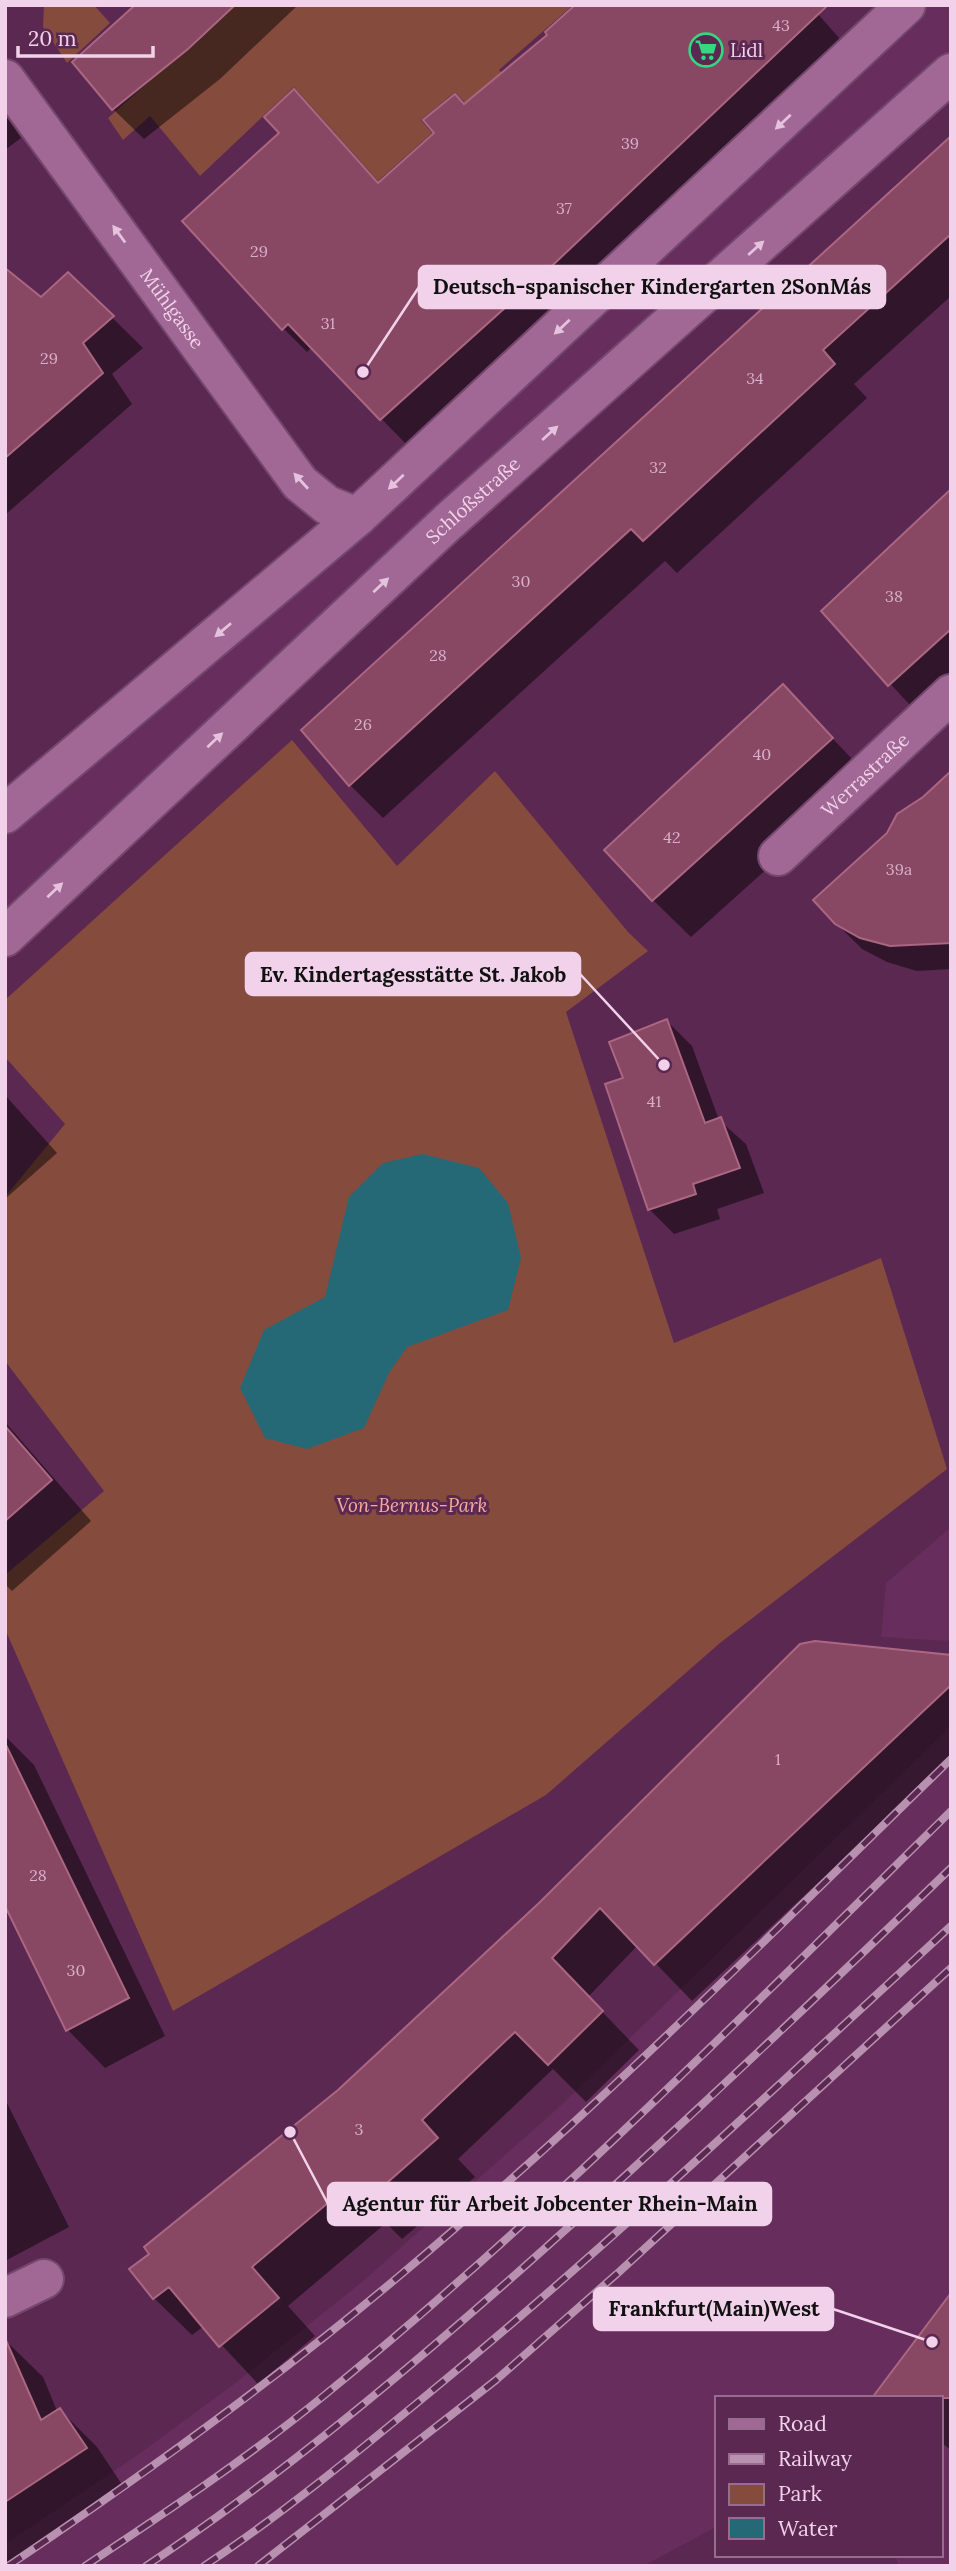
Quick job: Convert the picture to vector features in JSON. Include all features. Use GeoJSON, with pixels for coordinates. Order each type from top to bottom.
{"type":"FeatureCollection","features":[{"type":"Feature","properties":{"kind":"street"},"geometry":{"type":"LineString","coordinates":[[5,814],[357,517],[906,5]]}},
{"type":"Feature","properties":{"kind":"street","name":"Schloßstraße"},"geometry":{"type":"LineString","coordinates":[[5,937],[448,522],[951,73]]}},
{"type":"Feature","properties":{"kind":"street","name":"Mühlgasse"},"geometry":{"type":"LineString","coordinates":[[5,79],[300,483],[327,505],[357,517]]}},
{"type":"Feature","properties":{"kind":"street","name":"Werrastraße"},"geometry":{"type":"LineString","coordinates":[[778,856],[951,694]]}},
{"type":"Feature","properties":{"kind":"street"},"geometry":{"type":"LineString","coordinates":[[5,2298],[44,2279]]}},
{"type":"Feature","properties":{"kind":"shaded area"},"geometry":{"type":"Polygon","coordinates":[[[951,5],[951,55],[6,920],[5,831],[920,8],[951,5]]]}},
{"type":"Feature","properties":{"kind":"shaded area"},"geometry":{"type":"Polygon","coordinates":[[[951,1527],[951,1641],[881,1637],[886,1583],[951,1527]]]}},
{"type":"Feature","properties":{"kind":"shaded area"},"geometry":{"type":"Polygon","coordinates":[[[951,1726],[951,2566],[899,2566],[896,2557],[942,2557],[942,2396],[715,2396],[715,2528],[643,2566],[5,2566],[5,2544],[139,2454],[238,2381],[363,2281],[558,2108],[951,1726]]]}},
{"type":"Feature","properties":{"kind":"green space"},"geometry":{"type":"Polygon","coordinates":[[[44,5],[94,5],[110,23],[67,63],[43,27],[44,5]]]}},
{"type":"Feature","properties":{"kind":"green space"},"geometry":{"type":"Polygon","coordinates":[[[235,5],[573,5],[499,70],[571,155],[534,175],[455,92],[421,120],[432,133],[378,181],[294,87],[200,176],[150,116],[123,140],[108,118],[235,5]]]}},
{"type":"Feature","properties":{"kind":"green space","name":"Von-Bernus-Park"},"geometry":{"type":"Polygon","coordinates":[[[292,740],[397,866],[495,771],[628,932],[648,951],[566,1012],[674,1343],[881,1258],[947,1469],[720,1643],[546,1795],[173,2011],[5,1629],[5,1575],[104,1491],[5,1361],[5,1197],[65,1124],[5,1057],[5,1000],[292,740]]]}},
{"type":"Feature","properties":{"kind":"water"},"geometry":{"type":"Polygon","coordinates":[[[423,1154],[479,1168],[508,1203],[521,1258],[508,1310],[407,1347],[389,1373],[364,1428],[307,1449],[265,1438],[240,1388],[264,1330],[325,1297],[349,1197],[383,1163],[423,1154]]]}},
{"type":"Feature","properties":{"kind":"building"},"geometry":{"type":"Polygon","coordinates":[[[135,5],[235,5],[188,49],[112,110],[72,62],[135,5]]]}},
{"type":"Feature","properties":{"kind":"building"},"geometry":{"type":"Polygon","coordinates":[[[575,5],[828,5],[555,263],[380,420],[288,324],[282,330],[182,221],[279,133],[264,117],[294,89],[378,183],[434,133],[423,120],[455,94],[464,104],[547,35],[545,32],[575,5]]]}},
{"type":"Feature","properties":{"kind":"building"},"geometry":{"type":"Polygon","coordinates":[[[951,136],[951,234],[823,350],[835,364],[643,541],[631,529],[349,786],[301,730],[951,136]]]}},
{"type":"Feature","properties":{"kind":"building"},"geometry":{"type":"Polygon","coordinates":[[[5,268],[41,297],[68,272],[114,316],[83,343],[103,373],[5,458],[5,268]]]}},
{"type":"Feature","properties":{"kind":"building"},"geometry":{"type":"Polygon","coordinates":[[[951,489],[951,629],[888,686],[821,611],[951,489]]]}},
{"type":"Feature","properties":{"kind":"building"},"geometry":{"type":"Polygon","coordinates":[[[783,684],[833,738],[652,901],[604,850],[783,684]]]}},
{"type":"Feature","properties":{"kind":"building"},"geometry":{"type":"Polygon","coordinates":[[[951,771],[951,943],[890,946],[860,938],[835,924],[813,900],[887,833],[897,814],[923,797],[951,771]]]}},
{"type":"Feature","properties":{"kind":"building"},"geometry":{"type":"Polygon","coordinates":[[[667,1019],[705,1123],[721,1117],[740,1168],[693,1184],[696,1194],[648,1210],[605,1084],[623,1078],[609,1042],[667,1019]]]}},
{"type":"Feature","properties":{"kind":"building"},"geometry":{"type":"Polygon","coordinates":[[[5,1426],[52,1480],[5,1521],[5,1426]]]}},
{"type":"Feature","properties":{"kind":"building"},"geometry":{"type":"Polygon","coordinates":[[[815,1641],[951,1655],[951,1685],[654,1965],[600,1908],[552,1958],[603,2011],[548,2065],[515,2032],[422,2120],[438,2138],[364,2203],[348,2186],[252,2267],[279,2298],[219,2347],[169,2287],[153,2299],[129,2269],[149,2254],[144,2247],[338,2090],[539,1903],[800,1644],[815,1641]]]}},
{"type":"Feature","properties":{"kind":"building"},"geometry":{"type":"Polygon","coordinates":[[[5,1743],[129,1998],[66,2031],[5,1906],[5,1743]]]}},
{"type":"Feature","properties":{"kind":"building"},"geometry":{"type":"Polygon","coordinates":[[[951,2293],[951,2398],[874,2396],[951,2293]]]}},
{"type":"Feature","properties":{"kind":"building"},"geometry":{"type":"Polygon","coordinates":[[[5,2338],[41,2420],[60,2408],[87,2448],[5,2502],[5,2338]]]}},
{"type":"Feature","properties":{"kind":"railway"},"geometry":{"type":"LineString","coordinates":[[8,2566],[210,2424],[308,2350],[404,2272],[614,2085],[951,1759]]}},
{"type":"Feature","properties":{"kind":"railway"},"geometry":{"type":"LineString","coordinates":[[85,2566],[264,2443],[404,2329],[643,2112],[951,1811]]}},
{"type":"Feature","properties":{"kind":"railway"},"geometry":{"type":"LineString","coordinates":[[146,2566],[290,2463],[472,2313],[790,2023],[951,1868]]}},
{"type":"Feature","properties":{"kind":"railway"},"geometry":{"type":"LineString","coordinates":[[204,2566],[321,2480],[501,2333],[696,2161],[951,1926]]}},
{"type":"Feature","properties":{"kind":"railway"},"geometry":{"type":"LineString","coordinates":[[258,2566],[496,2380],[619,2272],[951,1968]]}},
{"type":"Feature","properties":{"kind":"place","name":"Lidl"},"geometry":{"type":"Point","coordinates":[706,50]}},
{"type":"Feature","properties":{"kind":"place","name":"Deutsch-spanischer Kindergarten 2SonMás"},"geometry":{"type":"Point","coordinates":[363,372]}},
{"type":"Feature","properties":{"kind":"place","name":"Ev. Kindertagesstätte St. Jakob"},"geometry":{"type":"Point","coordinates":[664,1065]}},
{"type":"Feature","properties":{"kind":"place","name":"Agentur für Arbeit Jobcenter Rhein-Main"},"geometry":{"type":"Point","coordinates":[290,2132]}},
{"type":"Feature","properties":{"kind":"place","name":"Frankfurt(Main)West"},"geometry":{"type":"Point","coordinates":[932,2342]}}]}
